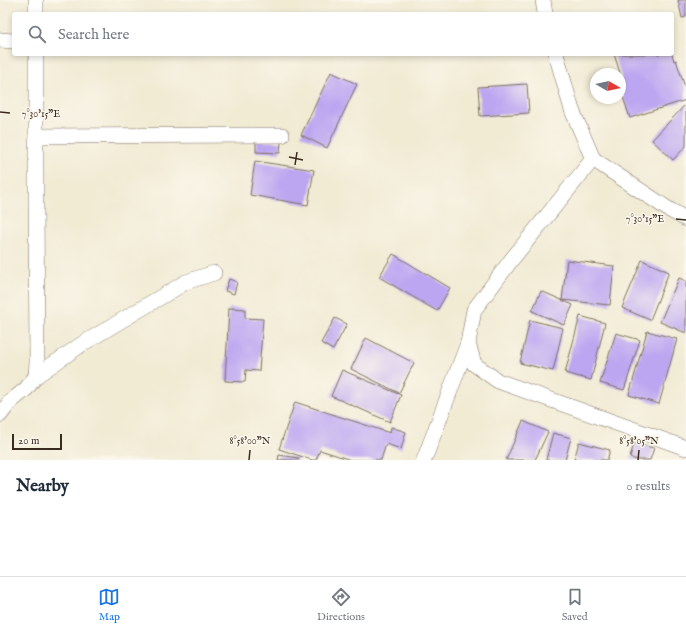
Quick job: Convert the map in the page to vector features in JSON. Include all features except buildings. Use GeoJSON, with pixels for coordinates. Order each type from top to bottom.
{"type":"FeatureCollection","features":[{"type":"Feature","properties":{"kind":"street"},"geometry":{"type":"LineString","coordinates":[[36,0],[36,12]]}},
{"type":"Feature","properties":{"kind":"street"},"geometry":{"type":"LineString","coordinates":[[543,0],[546,12]]}},
{"type":"Feature","properties":{"kind":"street"},"geometry":{"type":"LineString","coordinates":[[0,40],[12,41]]}},
{"type":"Feature","properties":{"kind":"street"},"geometry":{"type":"LineString","coordinates":[[36,56],[38,362],[36,376]]}},
{"type":"Feature","properties":{"kind":"street"},"geometry":{"type":"LineString","coordinates":[[557,56],[572,110],[593,159],[668,209],[686,219]]}},
{"type":"Feature","properties":{"kind":"street"},"geometry":{"type":"LineString","coordinates":[[36,136],[282,135]]}},
{"type":"Feature","properties":{"kind":"street"},"geometry":{"type":"LineString","coordinates":[[424,460],[468,343],[474,310],[512,259],[593,159]]}},
{"type":"Feature","properties":{"kind":"street"},"geometry":{"type":"LineString","coordinates":[[0,415],[10,402],[26,389],[36,376],[82,344],[186,282],[214,273]]}},
{"type":"Feature","properties":{"kind":"street"},"geometry":{"type":"LineString","coordinates":[[468,343],[474,364],[498,381],[686,448]]}}]}
